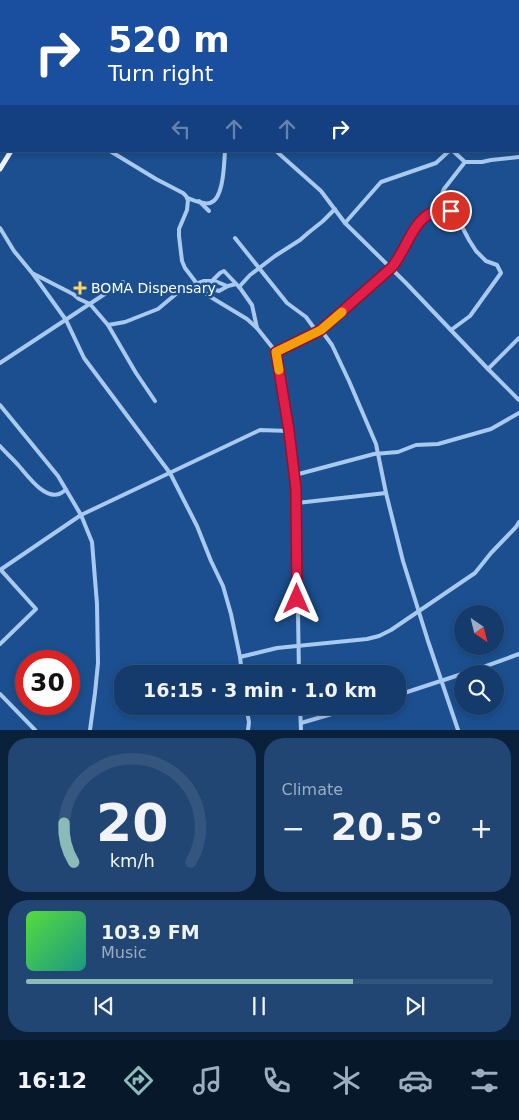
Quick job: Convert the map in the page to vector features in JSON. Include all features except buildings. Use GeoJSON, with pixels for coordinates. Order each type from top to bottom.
{"type":"FeatureCollection","features":[{"type":"Feature","properties":{"kind":"main road"},"geometry":{"type":"LineString","coordinates":[[0,169],[10,152]]}},
{"type":"Feature","properties":{"kind":"street"},"geometry":{"type":"LineString","coordinates":[[112,152],[183,193],[188,200],[187,210],[179,229],[180,251],[185,268],[197,284],[224,306],[247,319],[257,328],[276,352],[295,475],[299,665]]}},
{"type":"Feature","properties":{"kind":"street"},"geometry":{"type":"LineString","coordinates":[[187,198],[211,203],[217,198],[220,194],[224,172],[224,152]]}},
{"type":"Feature","properties":{"kind":"street"},"geometry":{"type":"LineString","coordinates":[[277,152],[322,191],[345,223],[519,400]]}},
{"type":"Feature","properties":{"kind":"street"},"geometry":{"type":"LineString","coordinates":[[345,223],[381,182],[436,163],[448,152]]}},
{"type":"Feature","properties":{"kind":"street"},"geometry":{"type":"LineString","coordinates":[[454,152],[465,162],[482,162],[519,157]]}},
{"type":"Feature","properties":{"kind":"street"},"geometry":{"type":"LineString","coordinates":[[276,352],[321,330],[398,261],[402,250],[419,223],[436,208],[444,189],[465,162]]}},
{"type":"Feature","properties":{"kind":"street"},"geometry":{"type":"LineString","coordinates":[[199,201],[209,211]]}},
{"type":"Feature","properties":{"kind":"street"},"geometry":{"type":"LineString","coordinates":[[108,325],[124,322],[158,309],[182,289],[204,281],[212,281],[227,286],[238,285],[275,256],[300,240],[335,210]]}},
{"type":"Feature","properties":{"kind":"street"},"geometry":{"type":"LineString","coordinates":[[432,212],[451,211],[476,251],[486,261],[497,265],[501,273],[470,316],[451,330]]}},
{"type":"Feature","properties":{"kind":"street"},"geometry":{"type":"LineString","coordinates":[[0,228],[66,320],[84,358],[170,472],[197,526],[223,586],[231,614],[241,665]]}},
{"type":"Feature","properties":{"kind":"street"},"geometry":{"type":"LineString","coordinates":[[236,238],[287,303],[306,317],[316,332]]}},
{"type":"Feature","properties":{"kind":"street"},"geometry":{"type":"LineString","coordinates":[[204,289],[224,271],[238,285],[252,305],[257,328]]}},
{"type":"Feature","properties":{"kind":"street"},"geometry":{"type":"LineString","coordinates":[[33,274],[90,304],[108,325],[155,401]]}},
{"type":"Feature","properties":{"kind":"street"},"geometry":{"type":"LineString","coordinates":[[0,363],[123,282]]}},
{"type":"Feature","properties":{"kind":"street"},"geometry":{"type":"LineString","coordinates":[[204,289],[219,291],[227,286]]}},
{"type":"Feature","properties":{"kind":"street"},"geometry":{"type":"LineString","coordinates":[[321,330],[332,345],[349,380],[376,444],[403,561],[458,730]]}},
{"type":"Feature","properties":{"kind":"street"},"geometry":{"type":"LineString","coordinates":[[488,369],[519,338]]}},
{"type":"Feature","properties":{"kind":"street"},"geometry":{"type":"LineString","coordinates":[[1,409],[58,476],[81,515],[92,542],[97,604],[98,663],[90,730]]}},
{"type":"Feature","properties":{"kind":"street"},"geometry":{"type":"LineString","coordinates":[[295,475],[379,454],[398,452],[416,445],[438,444],[491,429],[519,414]]}},
{"type":"Feature","properties":{"kind":"street"},"geometry":{"type":"LineString","coordinates":[[0,644],[36,609],[0,570],[81,515],[170,472],[260,430],[289,431]]}},
{"type":"Feature","properties":{"kind":"street"},"geometry":{"type":"LineString","coordinates":[[0,446],[40,489],[53,494],[59,494],[66,490]]}},
{"type":"Feature","properties":{"kind":"street"},"geometry":{"type":"LineString","coordinates":[[297,503],[386,493]]}},
{"type":"Feature","properties":{"kind":"street"},"geometry":{"type":"LineString","coordinates":[[240,657],[277,648],[351,641],[379,636],[419,612],[475,573],[519,522]]}},
{"type":"Feature","properties":{"kind":"street"},"geometry":{"type":"LineString","coordinates":[[489,665],[519,654]]}},
{"type":"Feature","properties":{"kind":"street"},"geometry":{"type":"LineString","coordinates":[[406,693],[454,678]]}},
{"type":"Feature","properties":{"kind":"street"},"geometry":{"type":"LineString","coordinates":[[0,694],[34,730]]}},
{"type":"Feature","properties":{"kind":"street"},"geometry":{"type":"LineString","coordinates":[[248,715],[248,730]]}},
{"type":"Feature","properties":{"kind":"street"},"geometry":{"type":"LineString","coordinates":[[301,715],[301,730]]}},
{"type":"Feature","properties":{"kind":"street"},"geometry":{"type":"LineString","coordinates":[[301,723],[328,715]]}},
{"type":"Feature","properties":{"kind":"slow traffic"},"geometry":{"type":"LineString","coordinates":[[279,370],[276,352],[321,330],[342,312]]}},
{"type":"Feature","properties":{"kind":"place","name":"BOMA Dispensary"},"geometry":{"type":"Point","coordinates":[80,288]}},
{"type":"Feature","properties":{"kind":"route"},"geometry":{"type":"LineString","coordinates":[[297,599],[296,489],[276,352],[321,330],[391,268],[398,261],[402,250],[419,223],[432,212],[451,211]]}}]}
